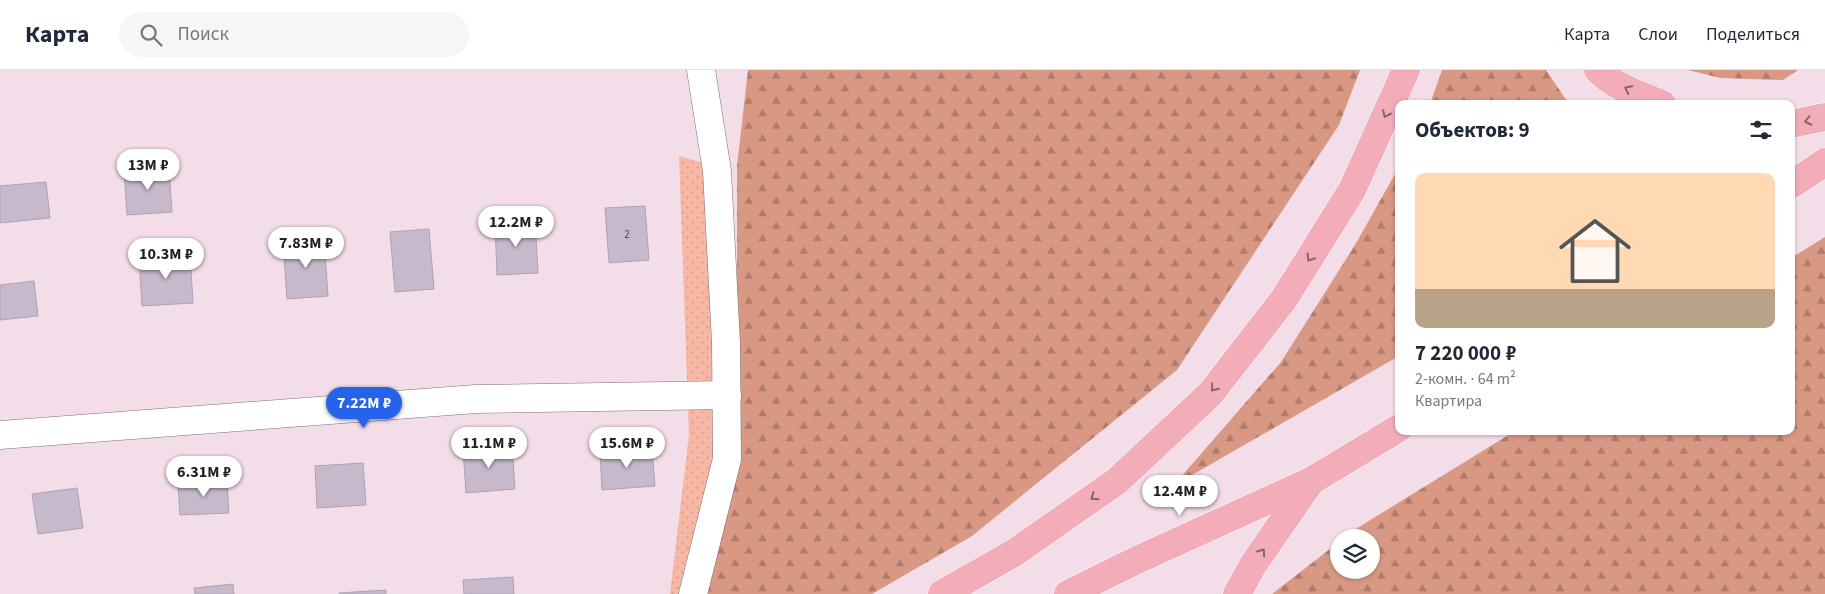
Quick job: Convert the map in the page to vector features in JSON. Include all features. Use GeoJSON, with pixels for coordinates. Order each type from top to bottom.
{"type":"FeatureCollection","features":[{"type":"Feature","properties":{"kind":"main road"},"geometry":{"type":"LineString","coordinates":[[942,594],[1014,553],[1117,481],[1210,394],[1284,299],[1352,190],[1406,70]]}},
{"type":"Feature","properties":{"kind":"main road"},"geometry":{"type":"LineString","coordinates":[[1598,70],[1604,77],[1652,100]]}},
{"type":"Feature","properties":{"kind":"main road"},"geometry":{"type":"LineString","coordinates":[[1795,123],[1825,117]]}},
{"type":"Feature","properties":{"kind":"main road"},"geometry":{"type":"LineString","coordinates":[[1795,181],[1825,162]]}},
{"type":"Feature","properties":{"kind":"main road"},"geometry":{"type":"LineString","coordinates":[[1068,594],[1137,560],[1312,481],[1395,430]]}},
{"type":"Feature","properties":{"kind":"main road"},"geometry":{"type":"LineString","coordinates":[[1237,594],[1253,565],[1312,481]]}},
{"type":"Feature","properties":{"kind":"street"},"geometry":{"type":"LineString","coordinates":[[693,594],[727,459],[726,343],[717,171],[701,70]]}},
{"type":"Feature","properties":{"kind":"street"},"geometry":{"type":"LineString","coordinates":[[0,435],[476,399],[727,395]]}},
{"type":"Feature","properties":{"kind":"shaded area"},"geometry":{"type":"Polygon","coordinates":[[[679,156],[707,164],[721,432],[685,594],[670,594],[689,435],[679,156]]]}},
{"type":"Feature","properties":{"kind":"green space"},"geometry":{"type":"Polygon","coordinates":[[[748,70],[1360,70],[1339,125],[1177,370],[972,536],[872,594],[701,594],[737,454],[737,166],[748,70]]]}},
{"type":"Feature","properties":{"kind":"green space"},"geometry":{"type":"Polygon","coordinates":[[[1442,70],[1546,70],[1566,100],[1431,100],[1442,70]]]}},
{"type":"Feature","properties":{"kind":"green space"},"geometry":{"type":"Polygon","coordinates":[[[1688,70],[1798,70],[1783,80],[1720,78],[1688,70]]]}},
{"type":"Feature","properties":{"kind":"green space"},"geometry":{"type":"Polygon","coordinates":[[[1395,174],[1395,358],[1173,486],[1281,362],[1355,245],[1395,174]]]}},
{"type":"Feature","properties":{"kind":"green space"},"geometry":{"type":"Polygon","coordinates":[[[1825,237],[1825,594],[1272,594],[1330,549],[1330,579],[1380,579],[1380,529],[1356,529],[1508,435],[1795,435],[1795,256],[1825,237]]]}},
{"type":"Feature","properties":{"kind":"building"},"geometry":{"type":"Polygon","coordinates":[[[169,168],[172,212],[127,215],[124,170],[169,168]]]}},
{"type":"Feature","properties":{"kind":"building"},"geometry":{"type":"Polygon","coordinates":[[[46,182],[50,218],[0,223],[0,186],[46,182]]]}},
{"type":"Feature","properties":{"kind":"building"},"geometry":{"type":"Polygon","coordinates":[[[645,206],[649,260],[609,263],[605,208],[645,206]]]}},
{"type":"Feature","properties":{"kind":"building"},"geometry":{"type":"Polygon","coordinates":[[[535,220],[538,273],[497,275],[495,222],[535,220]]]}},
{"type":"Feature","properties":{"kind":"building"},"geometry":{"type":"Polygon","coordinates":[[[429,229],[434,289],[395,292],[390,232],[429,229]]]}},
{"type":"Feature","properties":{"kind":"building"},"geometry":{"type":"Polygon","coordinates":[[[324,238],[328,296],[287,299],[283,242],[324,238]]]}},
{"type":"Feature","properties":{"kind":"building"},"geometry":{"type":"Polygon","coordinates":[[[190,254],[193,303],[142,306],[139,258],[190,254]]]}},
{"type":"Feature","properties":{"kind":"building"},"geometry":{"type":"Polygon","coordinates":[[[34,281],[38,316],[0,320],[0,285],[34,281]]]}},
{"type":"Feature","properties":{"kind":"building"},"geometry":{"type":"Polygon","coordinates":[[[512,446],[515,489],[466,493],[463,449],[512,446]]]}},
{"type":"Feature","properties":{"kind":"building"},"geometry":{"type":"Polygon","coordinates":[[[652,449],[655,486],[602,490],[600,452],[652,449]]]}},
{"type":"Feature","properties":{"kind":"building"},"geometry":{"type":"Polygon","coordinates":[[[363,463],[366,505],[317,508],[315,466],[363,463]]]}},
{"type":"Feature","properties":{"kind":"building"},"geometry":{"type":"Polygon","coordinates":[[[227,481],[229,513],[180,515],[178,484],[227,481]]]}},
{"type":"Feature","properties":{"kind":"building"},"geometry":{"type":"Polygon","coordinates":[[[77,488],[83,528],[38,534],[32,494],[77,488]]]}},
{"type":"Feature","properties":{"kind":"building"},"geometry":{"type":"Polygon","coordinates":[[[513,577],[514,594],[464,594],[463,580],[513,577]]]}},
{"type":"Feature","properties":{"kind":"building"},"geometry":{"type":"Polygon","coordinates":[[[233,584],[234,594],[195,594],[194,588],[233,584]]]}},
{"type":"Feature","properties":{"kind":"building"},"geometry":{"type":"Polygon","coordinates":[[[386,590],[386,594],[339,594],[339,593],[386,590]]]}}]}
